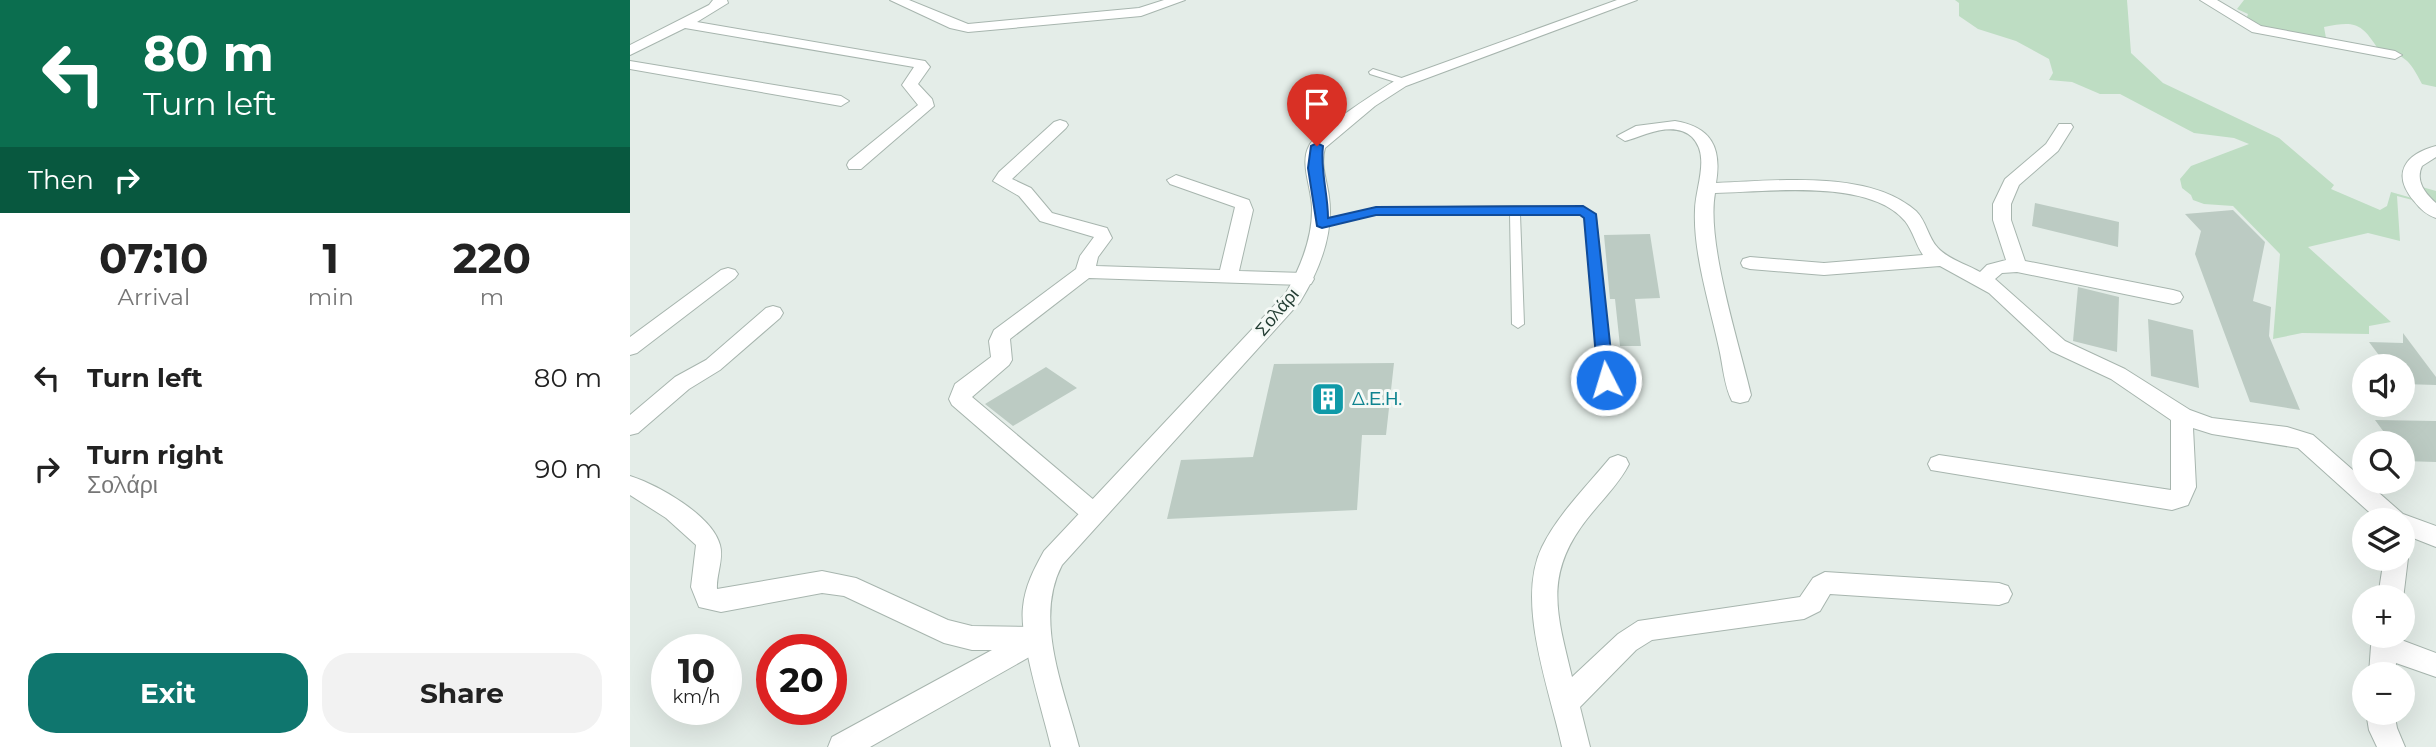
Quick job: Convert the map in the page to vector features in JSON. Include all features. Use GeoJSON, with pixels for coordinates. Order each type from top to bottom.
{"type":"FeatureCollection","features":[{"type":"Feature","properties":{"kind":"street"},"geometry":{"type":"LineString","coordinates":[[630,51],[718,6],[723,0]]}},
{"type":"Feature","properties":{"kind":"street"},"geometry":{"type":"LineString","coordinates":[[897,0],[968,28],[1141,12],[1178,0]]}},
{"type":"Feature","properties":{"kind":"street","name":"Σολάρι"},"geometry":{"type":"LineString","coordinates":[[1065,747],[1038,639],[1035,609],[1041,580],[1053,558],[1093,513],[1293,297],[1304,279],[1322,223],[1321,198],[1314,168],[1317,146],[1369,103],[1405,82],[1630,0]]}},
{"type":"Feature","properties":{"kind":"street"},"geometry":{"type":"LineString","coordinates":[[2207,0],[2257,29],[2395,55]]}},
{"type":"Feature","properties":{"kind":"street"},"geometry":{"type":"LineString","coordinates":[[684,24],[920,64],[922,67],[911,85],[926,102],[926,106],[855,165]]}},
{"type":"Feature","properties":{"kind":"street"},"geometry":{"type":"LineString","coordinates":[[630,65],[841,101]]}},
{"type":"Feature","properties":{"kind":"street"},"geometry":{"type":"LineString","coordinates":[[1060,125],[1002,181],[1025,192],[1046,217],[1101,232],[1103,238],[1089,256],[1085,272]]}},
{"type":"Feature","properties":{"kind":"street"},"geometry":{"type":"LineString","coordinates":[[1625,136],[1645,126],[1683,127],[1697,133],[1702,139],[1710,165],[1704,220],[1740,395]]}},
{"type":"Feature","properties":{"kind":"street"},"geometry":{"type":"LineString","coordinates":[[2017,266],[2001,204],[2011,183],[2052,147],[2065,127]]}},
{"type":"Feature","properties":{"kind":"street"},"geometry":{"type":"LineString","coordinates":[[2436,151],[2416,159],[2410,167],[2410,173],[2417,197],[2436,212]]}},
{"type":"Feature","properties":{"kind":"street"},"geometry":{"type":"LineString","coordinates":[[1176,180],[1243,204],[1244,210],[1228,275]]}},
{"type":"Feature","properties":{"kind":"street"},"geometry":{"type":"LineString","coordinates":[[1709,188],[1804,187],[1869,194],[1894,204],[1919,227],[1926,248],[1940,260],[1985,281],[2009,300],[2050,341],[2074,355],[2118,374],[2182,416],[2212,426],[2305,441],[2381,508]]}},
{"type":"Feature","properties":{"kind":"street"},"geometry":{"type":"LineString","coordinates":[[1750,263],[1824,269],[1940,260]]}},
{"type":"Feature","properties":{"kind":"street"},"geometry":{"type":"LineString","coordinates":[[1985,281],[1993,268],[2017,266],[2173,297]]}},
{"type":"Feature","properties":{"kind":"street"},"geometry":{"type":"LineString","coordinates":[[1093,513],[960,399],[963,390],[1002,360],[999,341],[1002,335],[1085,272],[1304,279]]}},
{"type":"Feature","properties":{"kind":"street"},"geometry":{"type":"LineString","coordinates":[[630,348],[729,274]]}},
{"type":"Feature","properties":{"kind":"street"},"geometry":{"type":"LineString","coordinates":[[630,427],[681,383],[713,365],[773,313]]}},
{"type":"Feature","properties":{"kind":"street"},"geometry":{"type":"LineString","coordinates":[[1939,464],[2172,499],[2180,498],[2184,487],[2182,416]]}},
{"type":"Feature","properties":{"kind":"street"},"geometry":{"type":"LineString","coordinates":[[1576,747],[1567,701],[1551,652],[1546,607],[1548,559],[1556,544],[1618,464]]}},
{"type":"Feature","properties":{"kind":"street"},"geometry":{"type":"LineString","coordinates":[[630,485],[677,514],[702,534],[708,544],[704,591],[708,599],[721,601],[822,582],[847,586],[944,631],[972,638],[1038,639]]}},
{"type":"Feature","properties":{"kind":"street"},"geometry":{"type":"LineString","coordinates":[[2415,529],[2436,537]]}},
{"type":"Feature","properties":{"kind":"street"},"geometry":{"type":"LineString","coordinates":[[1567,701],[1627,642],[1647,629],[1804,608],[1809,606],[1825,583],[1999,594]]}},
{"type":"Feature","properties":{"kind":"street"},"geometry":{"type":"LineString","coordinates":[[842,747],[1038,639]]}},
{"type":"Feature","properties":{"kind":"street"},"geometry":{"type":"LineString","coordinates":[[2401,648],[2436,665]]}},
{"type":"Feature","properties":{"kind":"street"},"geometry":{"type":"LineString","coordinates":[[2382,725],[2391,747]]}},
{"type":"Feature","properties":{"kind":"lane"},"geometry":{"type":"LineString","coordinates":[[1373,72],[1405,82]]}},
{"type":"Feature","properties":{"kind":"lane"},"geometry":{"type":"LineString","coordinates":[[1515,209],[1518,324]]}},
{"type":"Feature","properties":{"kind":"lane"},"geometry":{"type":"LineString","coordinates":[[1322,223],[1376,211],[1583,210],[1591,217],[1606,380]]}},
{"type":"Feature","properties":{"kind":"green space"},"geometry":{"type":"Polygon","coordinates":[[[1955,0],[2127,0],[2131,53],[2163,83],[2279,138],[2334,185],[2331,189],[2380,210],[2387,206],[2391,192],[2426,202],[2422,187],[2436,191],[2436,206],[2397,196],[2400,241],[2368,233],[2308,247],[2391,322],[2369,326],[2369,334],[2302,333],[2273,339],[2280,254],[2233,206],[2204,204],[2193,200],[2182,188],[2180,179],[2191,166],[2249,144],[2234,138],[2194,133],[2120,94],[2100,94],[2072,82],[2049,80],[2053,73],[2049,59],[2016,41],[1978,29],[1959,16],[1959,3],[1955,0]]]}},
{"type":"Feature","properties":{"kind":"green space"},"geometry":{"type":"Polygon","coordinates":[[[2244,0],[2436,0],[2436,87],[2422,84],[2405,59],[2378,49],[2367,33],[2356,26],[2343,24],[2324,27],[2326,38],[2261,27],[2246,20],[2248,14],[2237,9],[2244,0]]]}},
{"type":"Feature","properties":{"kind":"building"},"geometry":{"type":"Polygon","coordinates":[[[2035,203],[2119,222],[2118,247],[2032,226],[2035,203]]]}},
{"type":"Feature","properties":{"kind":"building"},"geometry":{"type":"Polygon","coordinates":[[[2233,210],[2265,242],[2253,301],[2271,307],[2269,336],[2300,410],[2250,402],[2195,254],[2201,231],[2185,214],[2233,210]]]}},
{"type":"Feature","properties":{"kind":"building"},"geometry":{"type":"Polygon","coordinates":[[[1650,234],[1660,298],[1635,299],[1641,346],[1620,346],[1615,299],[1610,299],[1604,235],[1650,234]]]}},
{"type":"Feature","properties":{"kind":"building"},"geometry":{"type":"Polygon","coordinates":[[[2078,287],[2119,297],[2117,352],[2073,341],[2078,287]]]}},
{"type":"Feature","properties":{"kind":"building"},"geometry":{"type":"Polygon","coordinates":[[[2148,319],[2193,330],[2199,388],[2151,376],[2148,319]]]}},
{"type":"Feature","properties":{"kind":"building"},"geometry":{"type":"Polygon","coordinates":[[[2403,333],[2436,377],[2436,385],[2415,384],[2415,354],[2378,354],[2369,342],[2403,343],[2403,333]]]}},
{"type":"Feature","properties":{"kind":"building"},"geometry":{"type":"Polygon","coordinates":[[[1394,363],[1386,435],[1362,435],[1357,510],[1167,519],[1181,460],[1253,457],[1274,364],[1394,363]]]}},
{"type":"Feature","properties":{"kind":"building"},"geometry":{"type":"Polygon","coordinates":[[[1046,367],[1077,388],[1013,426],[985,404],[1046,367]]]}},
{"type":"Feature","properties":{"kind":"building"},"geometry":{"type":"Polygon","coordinates":[[[2375,420],[2436,421],[2436,462],[2415,461],[2415,431],[2383,431],[2375,420]]]}},
{"type":"Feature","properties":{"kind":"place","name":"Δ.Ε.Η."},"geometry":{"type":"Point","coordinates":[1328,399]}},
{"type":"Feature","properties":{"kind":"route"},"geometry":{"type":"LineString","coordinates":[[1317,146],[1314,168],[1321,198],[1322,223],[1376,211],[1583,210],[1591,217],[1606,380]]}}]}
